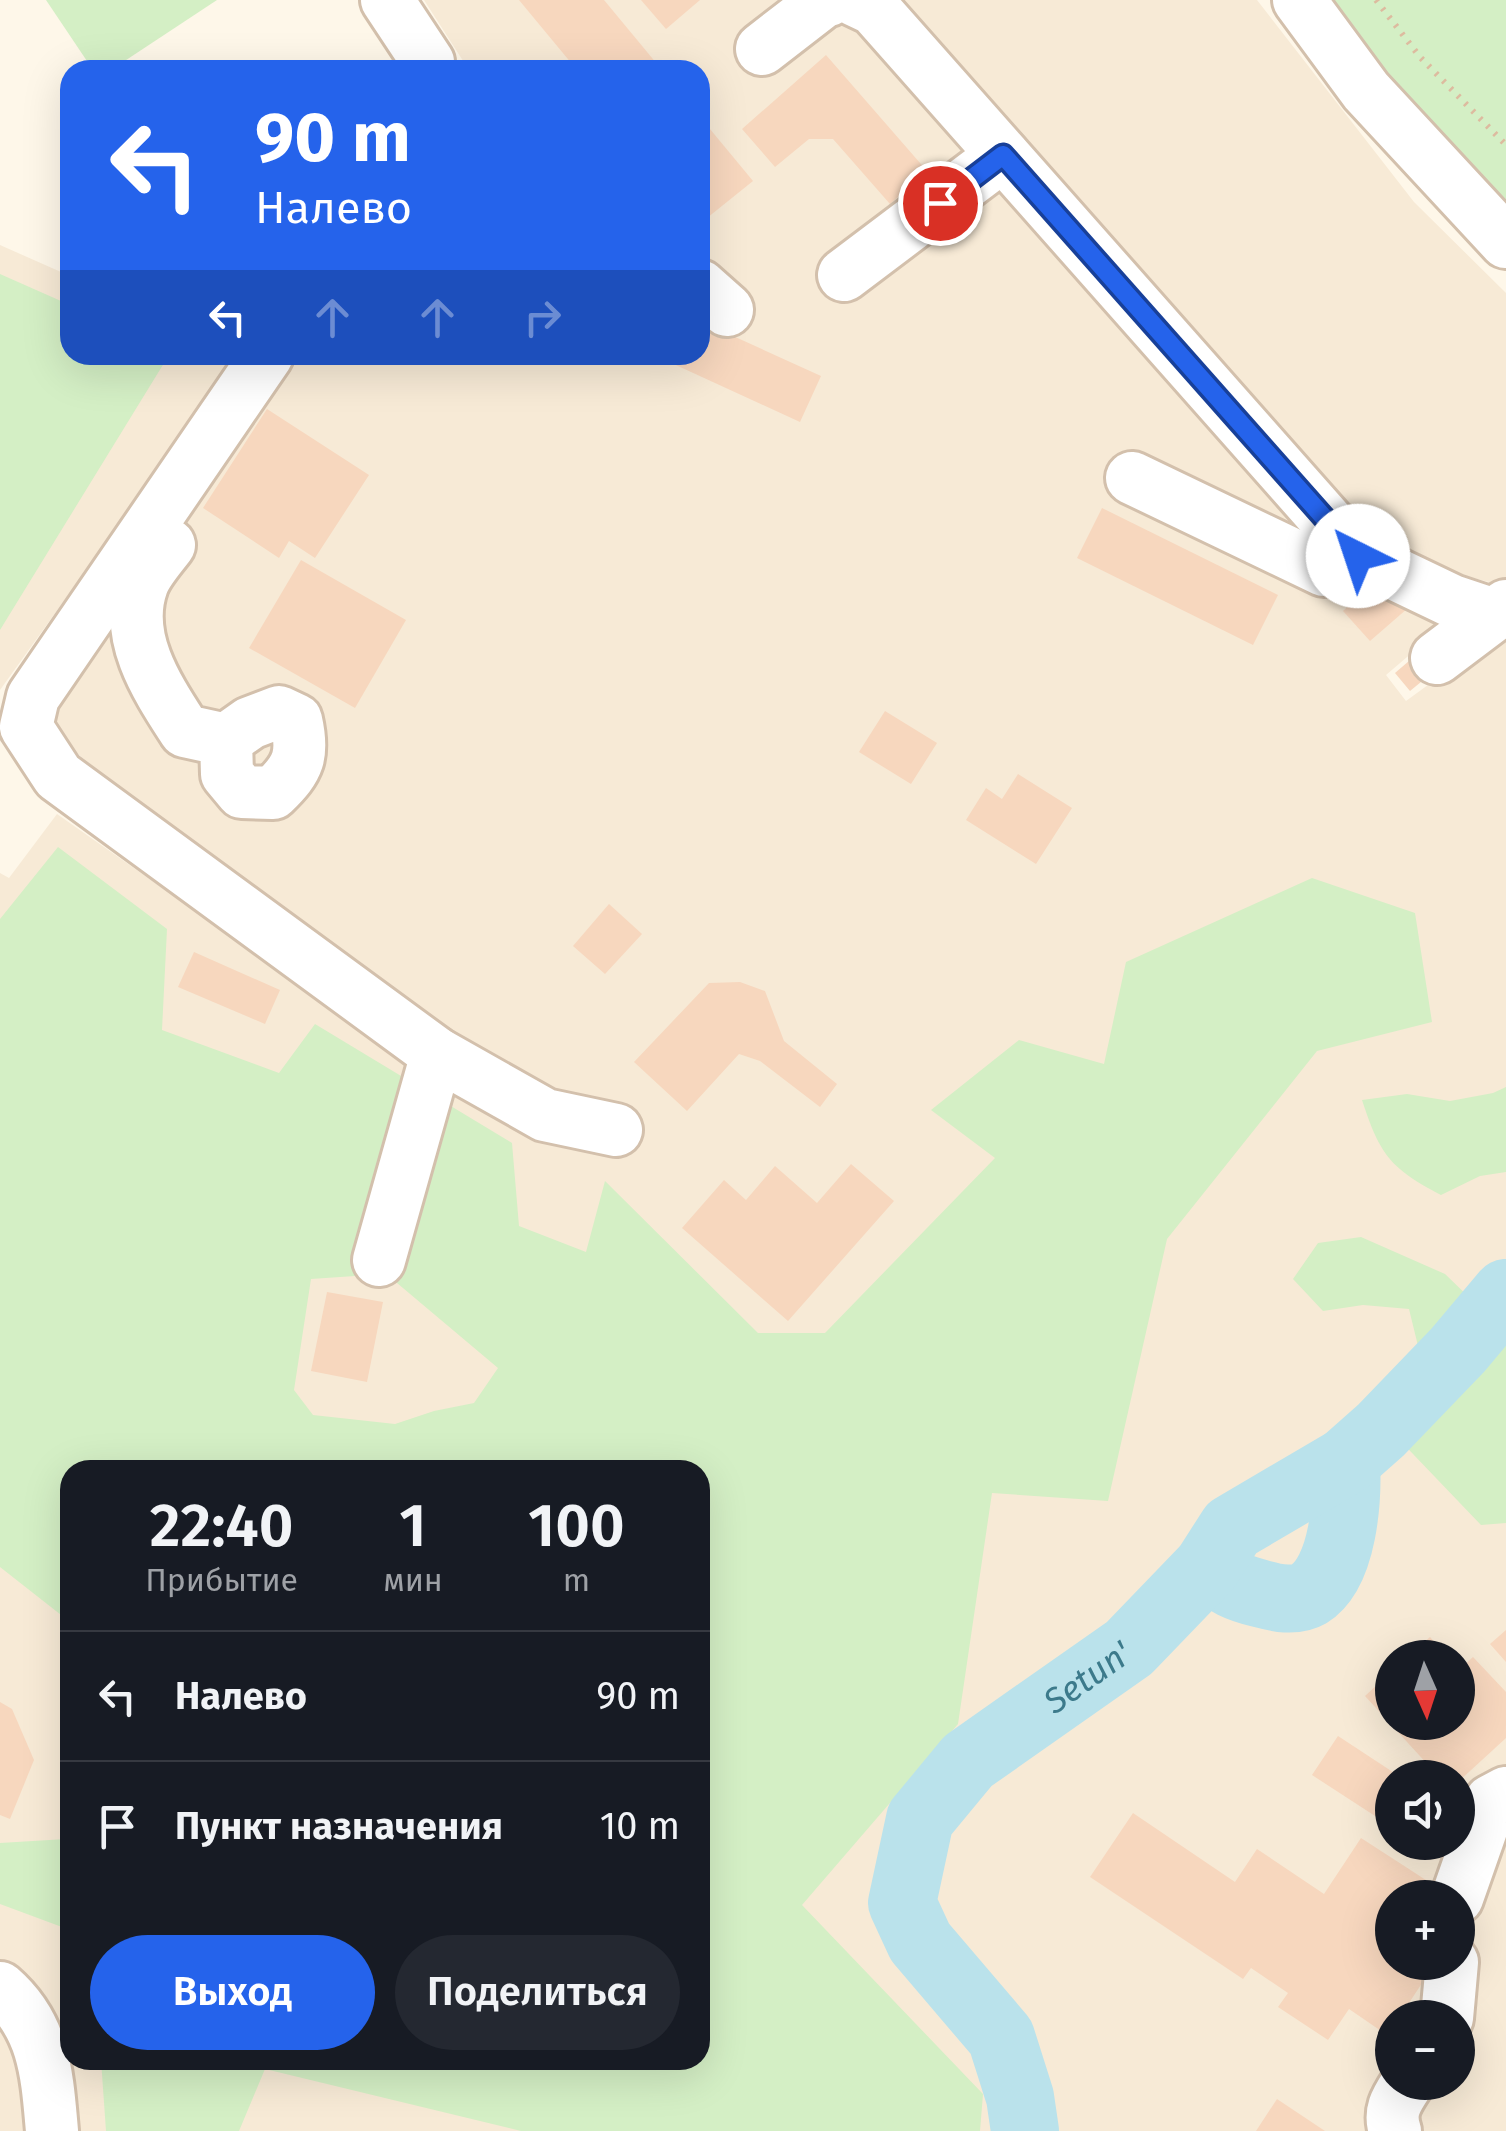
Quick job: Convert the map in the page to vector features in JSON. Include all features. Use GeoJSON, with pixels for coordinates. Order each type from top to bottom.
{"type":"FeatureCollection","features":[{"type":"Feature","properties":{"kind":"street"},"geometry":{"type":"LineString","coordinates":[[388,0],[425,60]]}},
{"type":"Feature","properties":{"kind":"street"},"geometry":{"type":"LineString","coordinates":[[762,49],[829,0]]}},
{"type":"Feature","properties":{"kind":"street"},"geometry":{"type":"LineString","coordinates":[[855,0],[874,9],[1358,556],[1452,600],[1500,611]]}},
{"type":"Feature","properties":{"kind":"street"},"geometry":{"type":"LineString","coordinates":[[1299,0],[1366,90],[1506,242]]}},
{"type":"Feature","properties":{"kind":"street"},"geometry":{"type":"LineString","coordinates":[[844,274],[1003,155]]}},
{"type":"Feature","properties":{"kind":"street"},"geometry":{"type":"LineString","coordinates":[[260,365],[33,697],[13,748],[58,776],[438,1054],[545,1115],[616,1130]]}},
{"type":"Feature","properties":{"kind":"street"},"geometry":{"type":"LineString","coordinates":[[226,740],[185,731],[150,676],[136,620],[142,583],[293,365]]}},
{"type":"Feature","properties":{"kind":"street"},"geometry":{"type":"LineString","coordinates":[[1132,478],[1324,570],[1358,556]]}},
{"type":"Feature","properties":{"kind":"street"},"geometry":{"type":"LineString","coordinates":[[1437,658],[1500,611]]}},
{"type":"Feature","properties":{"kind":"street"},"geometry":{"type":"LineString","coordinates":[[378,1260],[438,1054]]}},
{"type":"Feature","properties":{"kind":"street"},"geometry":{"type":"LineString","coordinates":[[1464,1880],[1492,1802],[1506,1792]]}},
{"type":"Feature","properties":{"kind":"street"},"geometry":{"type":"LineString","coordinates":[[0,1988],[16,2002],[41,2044],[52,2131]]}},
{"type":"Feature","properties":{"kind":"street"},"geometry":{"type":"LineString","coordinates":[[1395,2131],[1392,2121],[1397,2100]]}},
{"type":"Feature","properties":{"kind":"path"},"geometry":{"type":"LineString","coordinates":[[1376,0],[1420,57],[1506,145]]}},
{"type":"Feature","properties":{"kind":"shaded area"},"geometry":{"type":"Polygon","coordinates":[[[424,0],[1257,0],[1414,202],[1506,293],[1506,577],[1497,584],[1465,576],[1434,634],[1386,675],[1406,701],[1506,628],[1506,2131],[0,2131],[0,873],[9,878],[57,814],[400,1055],[428,1022],[301,920],[95,769],[61,739],[50,716],[278,365],[710,365],[710,60],[463,60],[424,0]]]}},
{"type":"Feature","properties":{"kind":"shaded area"},"geometry":{"type":"Polygon","coordinates":[[[0,245],[60,272],[60,365],[233,365],[0,690],[0,245]]]}},
{"type":"Feature","properties":{"kind":"green space"},"geometry":{"type":"Polygon","coordinates":[[[46,0],[217,0],[126,60],[86,60],[46,0]]]}},
{"type":"Feature","properties":{"kind":"green space"},"geometry":{"type":"Polygon","coordinates":[[[1329,0],[1506,0],[1506,204],[1413,106],[1329,0]]]}},
{"type":"Feature","properties":{"kind":"green space"},"geometry":{"type":"Polygon","coordinates":[[[0,274],[60,301],[60,365],[163,365],[0,630],[0,274]]]}},
{"type":"Feature","properties":{"kind":"green space"},"geometry":{"type":"Polygon","coordinates":[[[58,847],[167,929],[162,1030],[279,1073],[315,1024],[512,1143],[519,1226],[586,1252],[605,1181],[758,1333],[825,1333],[995,1158],[931,1110],[1019,1040],[1104,1064],[1126,962],[1312,878],[1415,913],[1432,1022],[1317,1051],[1167,1239],[1108,1501],[992,1493],[958,1724],[802,1905],[983,2094],[980,2131],[521,2131],[269,2070],[710,2070],[710,1460],[60,1460],[60,1614],[0,1567],[0,919],[58,847]],[[355,1276],[311,1279],[294,1390],[313,1415],[395,1424],[474,1403],[498,1368],[397,1283],[355,1276]]]}},
{"type":"Feature","properties":{"kind":"green space"},"geometry":{"type":"Polygon","coordinates":[[[1506,1087],[1506,1172],[1480,1176],[1441,1195],[1389,1158],[1362,1100],[1407,1094],[1450,1101],[1506,1087]]]}},
{"type":"Feature","properties":{"kind":"green space"},"geometry":{"type":"Polygon","coordinates":[[[1361,1237],[1445,1274],[1477,1305],[1506,1315],[1506,1523],[1481,1525],[1391,1431],[1402,1389],[1419,1350],[1409,1309],[1363,1305],[1323,1311],[1293,1279],[1318,1243],[1361,1237]]]}},
{"type":"Feature","properties":{"kind":"green space"},"geometry":{"type":"Polygon","coordinates":[[[60,1839],[60,1926],[0,1904],[0,1843],[60,1839]]]}},
{"type":"Feature","properties":{"kind":"green space"},"geometry":{"type":"Polygon","coordinates":[[[102,2070],[265,2070],[239,2131],[106,2131],[102,2070]]]}},
{"type":"Feature","properties":{"kind":"building"},"geometry":{"type":"Polygon","coordinates":[[[519,0],[604,0],[654,60],[569,60],[519,0]]]}},
{"type":"Feature","properties":{"kind":"building"},"geometry":{"type":"Polygon","coordinates":[[[641,0],[700,0],[666,29],[641,0]]]}},
{"type":"Feature","properties":{"kind":"building"},"geometry":{"type":"Polygon","coordinates":[[[826,55],[927,171],[890,204],[833,139],[809,139],[775,167],[742,129],[826,55]]]}},
{"type":"Feature","properties":{"kind":"building"},"geometry":{"type":"Polygon","coordinates":[[[710,129],[753,181],[710,216],[710,129]]]}},
{"type":"Feature","properties":{"kind":"building"},"geometry":{"type":"Polygon","coordinates":[[[710,326],[821,376],[800,422],[676,365],[710,365],[710,326]]]}},
{"type":"Feature","properties":{"kind":"building"},"geometry":{"type":"Polygon","coordinates":[[[267,409],[369,475],[315,558],[289,541],[279,558],[203,508],[267,409]]]}},
{"type":"Feature","properties":{"kind":"building"},"geometry":{"type":"Polygon","coordinates":[[[1102,508],[1278,595],[1253,645],[1077,558],[1102,508]]]}},
{"type":"Feature","properties":{"kind":"building"},"geometry":{"type":"Polygon","coordinates":[[[301,560],[406,620],[355,708],[249,648],[301,560]]]}},
{"type":"Feature","properties":{"kind":"building"},"geometry":{"type":"Polygon","coordinates":[[[1381,577],[1408,608],[1370,641],[1343,611],[1381,577]]]}},
{"type":"Feature","properties":{"kind":"building"},"geometry":{"type":"Polygon","coordinates":[[[1423,649],[1438,668],[1410,691],[1395,673],[1423,649]]]}},
{"type":"Feature","properties":{"kind":"building"},"geometry":{"type":"Polygon","coordinates":[[[885,711],[937,743],[911,784],[859,752],[885,711]]]}},
{"type":"Feature","properties":{"kind":"building"},"geometry":{"type":"Polygon","coordinates":[[[1018,774],[1072,808],[1036,864],[966,820],[986,788],[1002,799],[1018,774]]]}},
{"type":"Feature","properties":{"kind":"building"},"geometry":{"type":"Polygon","coordinates":[[[609,904],[642,934],[605,974],[573,946],[609,904]]]}},
{"type":"Feature","properties":{"kind":"building"},"geometry":{"type":"Polygon","coordinates":[[[194,952],[280,990],[265,1024],[178,987],[194,952]]]}},
{"type":"Feature","properties":{"kind":"building"},"geometry":{"type":"Polygon","coordinates":[[[740,982],[765,991],[784,1041],[837,1084],[820,1107],[760,1061],[739,1054],[687,1111],[634,1062],[709,983],[740,982]]]}},
{"type":"Feature","properties":{"kind":"building"},"geometry":{"type":"Polygon","coordinates":[[[851,1164],[894,1201],[788,1321],[682,1228],[724,1180],[746,1200],[775,1166],[817,1203],[851,1164]]]}},
{"type":"Feature","properties":{"kind":"building"},"geometry":{"type":"Polygon","coordinates":[[[327,1292],[383,1302],[367,1382],[311,1371],[327,1292]]]}},
{"type":"Feature","properties":{"kind":"building"},"geometry":{"type":"Polygon","coordinates":[[[1506,1630],[1506,1662],[1490,1644],[1506,1630]]]}},
{"type":"Feature","properties":{"kind":"building"},"geometry":{"type":"Polygon","coordinates":[[[1475,1659],[1506,1692],[1506,1738],[1475,1766],[1475,1760],[1424,1760],[1405,1740],[1475,1740],[1475,1659]]]}},
{"type":"Feature","properties":{"kind":"building"},"geometry":{"type":"Polygon","coordinates":[[[1375,1687],[1375,1707],[1365,1696],[1375,1687]]]}},
{"type":"Feature","properties":{"kind":"building"},"geometry":{"type":"Polygon","coordinates":[[[0,1702],[12,1709],[34,1760],[10,1819],[0,1815],[0,1702]]]}},
{"type":"Feature","properties":{"kind":"building"},"geometry":{"type":"Polygon","coordinates":[[[1338,1736],[1375,1760],[1375,1816],[1312,1775],[1338,1736]]]}},
{"type":"Feature","properties":{"kind":"building"},"geometry":{"type":"Polygon","coordinates":[[[1133,1813],[1235,1882],[1257,1849],[1324,1894],[1361,1838],[1375,1847],[1375,1860],[1395,1860],[1426,1880],[1375,1880],[1375,1980],[1424,1980],[1411,2000],[1375,2000],[1375,2027],[1349,2009],[1328,2040],[1278,2007],[1288,1993],[1251,1968],[1243,1979],[1090,1877],[1133,1813]]]}},
{"type":"Feature","properties":{"kind":"building"},"geometry":{"type":"Polygon","coordinates":[[[1277,2099],[1325,2131],[1256,2131],[1277,2099]]]}},
{"type":"Feature","properties":{"kind":"waterway","name":"Setun'"},"geometry":{"type":"LineString","coordinates":[[1025,2131],[1020,2097],[1001,2037],[920,1942],[902,1903],[920,1819],[968,1761],[1129,1648],[1207,1567],[1232,1528],[1346,1461],[1381,1430],[1506,1293]]}},
{"type":"Feature","properties":{"kind":"waterway"},"geometry":{"type":"LineString","coordinates":[[1207,1567],[1253,1592],[1286,1599],[1309,1594],[1321,1583],[1337,1552],[1346,1494],[1346,1461]]}},
{"type":"Feature","properties":{"kind":"route"},"geometry":{"type":"LineString","coordinates":[[940,203],[1003,155],[1358,556]]}}]}
